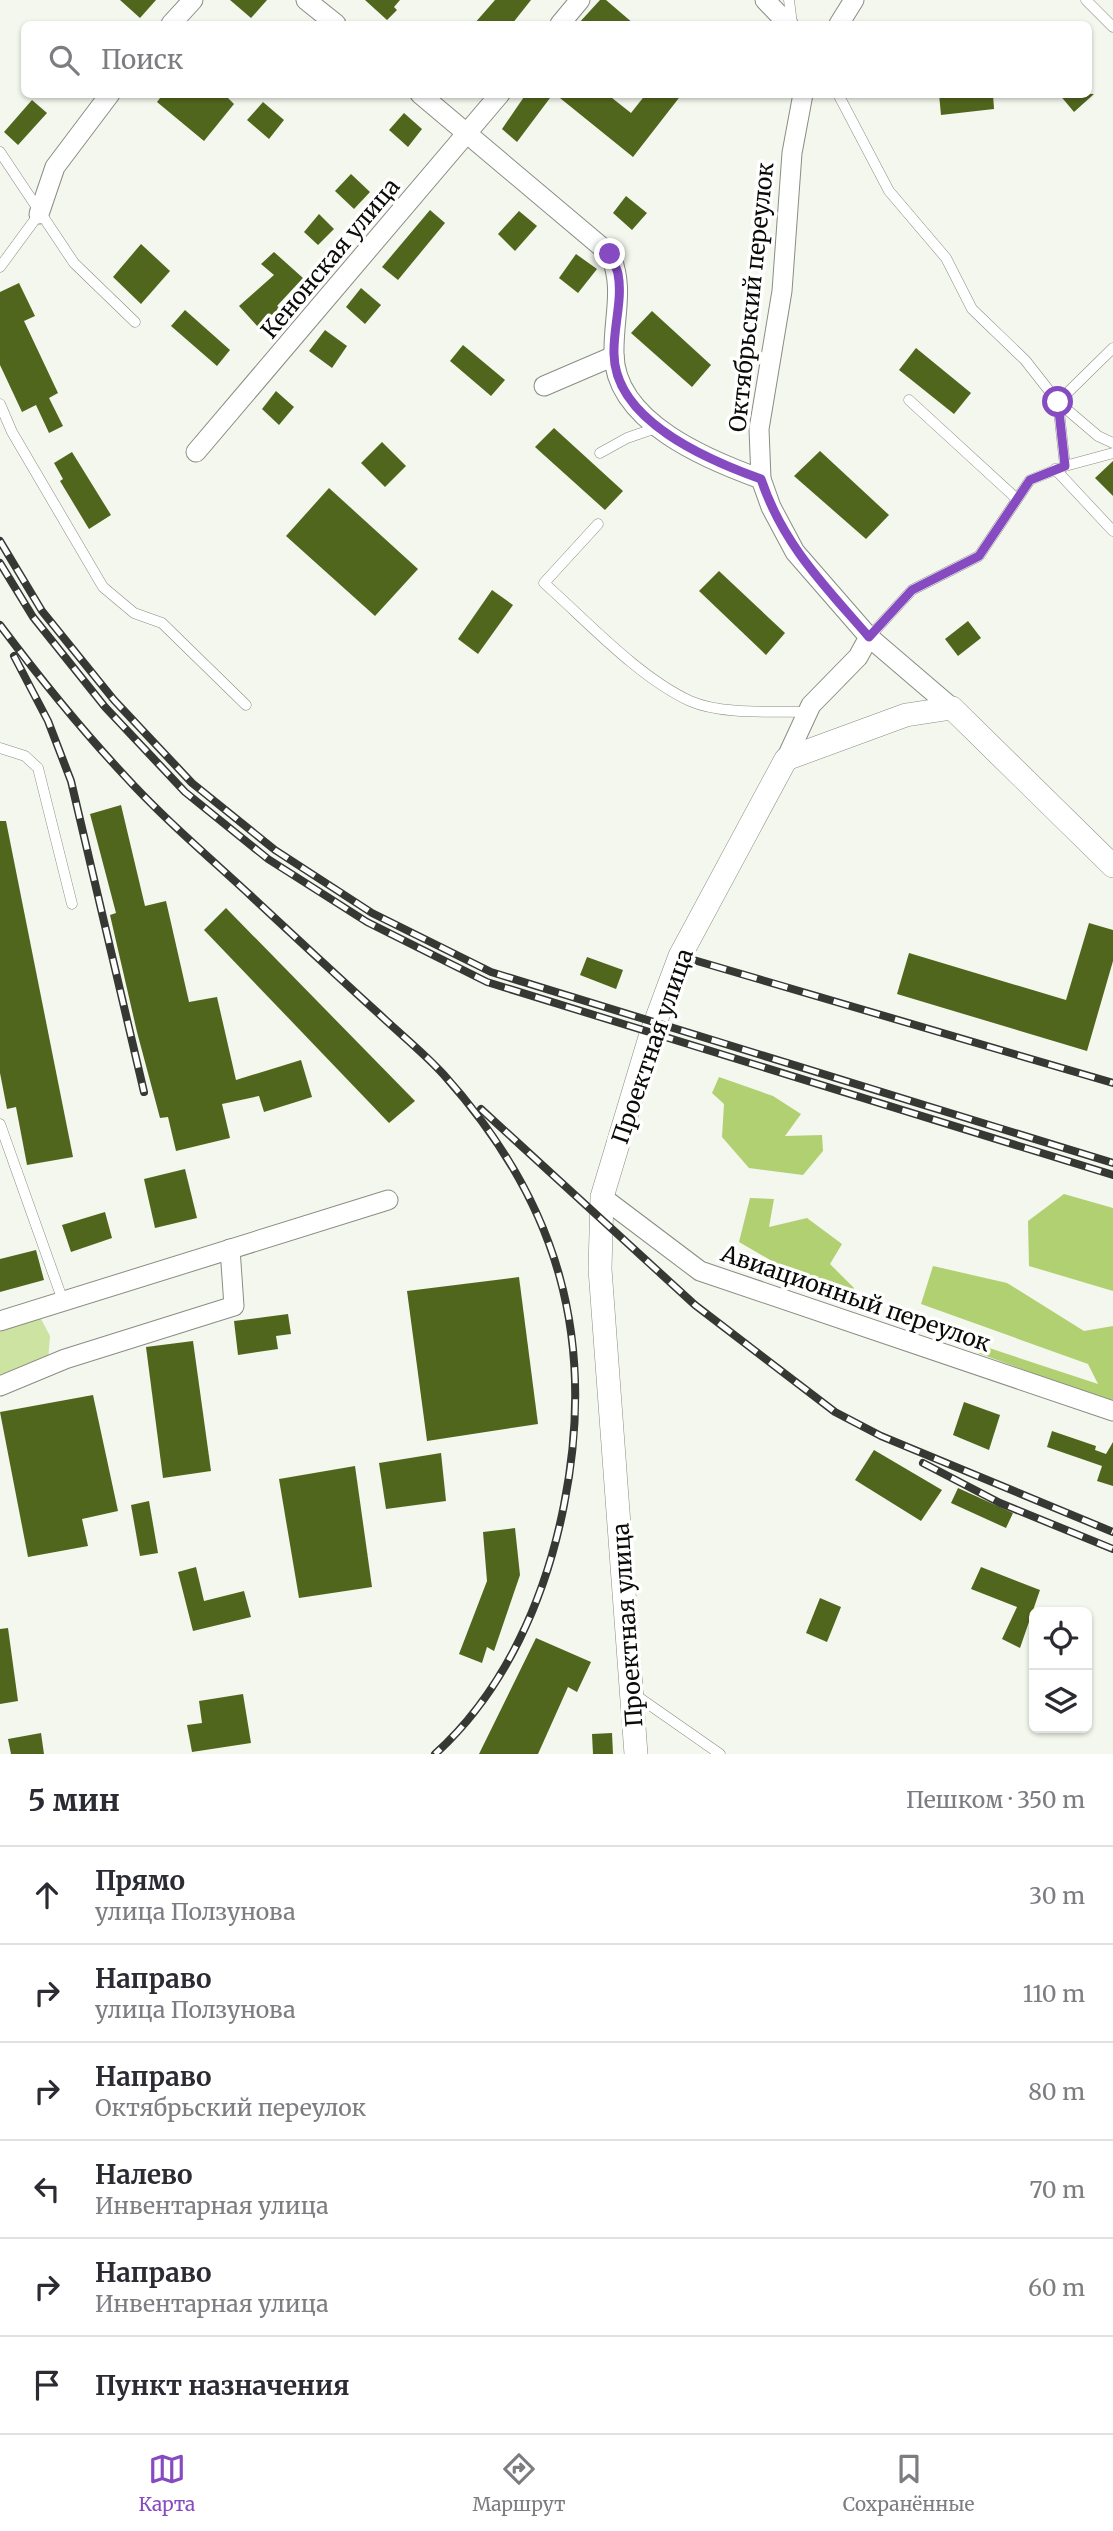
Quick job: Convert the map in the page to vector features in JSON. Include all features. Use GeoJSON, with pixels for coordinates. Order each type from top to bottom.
{"type":"FeatureCollection","features":[{"type":"Feature","properties":{"kind":"street"},"geometry":{"type":"LineString","coordinates":[[174,21],[193,0]]}},
{"type":"Feature","properties":{"kind":"street"},"geometry":{"type":"LineString","coordinates":[[306,0],[332,21]]}},
{"type":"Feature","properties":{"kind":"street"},"geometry":{"type":"LineString","coordinates":[[562,21],[580,0]]}},
{"type":"Feature","properties":{"kind":"street"},"geometry":{"type":"LineString","coordinates":[[765,0],[787,21]]}},
{"type":"Feature","properties":{"kind":"street"},"geometry":{"type":"LineString","coordinates":[[841,21],[854,0]]}},
{"type":"Feature","properties":{"kind":"street"},"geometry":{"type":"LineString","coordinates":[[39,214],[55,167],[107,98]]}},
{"type":"Feature","properties":{"kind":"street"},"geometry":{"type":"LineString","coordinates":[[424,98],[610,254],[618,274],[614,356],[617,374],[629,395],[656,428],[733,469],[761,479]]}},
{"type":"Feature","properties":{"kind":"street","name":"Кенонская улица"},"geometry":{"type":"LineString","coordinates":[[196,452],[497,98]]}},
{"type":"Feature","properties":{"kind":"street","name":"Октябрьский переулок"},"geometry":{"type":"LineString","coordinates":[[802,98],[792,153],[782,291],[759,429],[761,479],[771,507],[795,552],[869,637],[952,708]]}},
{"type":"Feature","properties":{"kind":"street"},"geometry":{"type":"LineString","coordinates":[[544,386],[614,356]]}},
{"type":"Feature","properties":{"kind":"street"},"geometry":{"type":"LineString","coordinates":[[786,759],[808,712],[858,657],[869,637]]}},
{"type":"Feature","properties":{"kind":"street"},"geometry":{"type":"LineString","coordinates":[[786,759],[906,715],[952,708],[1113,866]]}},
{"type":"Feature","properties":{"kind":"street","name":"Проектная улица"},"geometry":{"type":"LineString","coordinates":[[636,1754],[600,1269],[602,1198],[651,1034],[680,956],[786,759]]}},
{"type":"Feature","properties":{"kind":"street","name":"Авиационный переулок"},"geometry":{"type":"LineString","coordinates":[[602,1198],[701,1271],[1113,1412]]}},
{"type":"Feature","properties":{"kind":"street"},"geometry":{"type":"LineString","coordinates":[[0,1321],[388,1200]]}},
{"type":"Feature","properties":{"kind":"street"},"geometry":{"type":"LineString","coordinates":[[0,1386],[65,1359],[234,1306],[230,1250]]}},
{"type":"Feature","properties":{"kind":"lane"},"geometry":{"type":"LineString","coordinates":[[789,0],[790,21]]}},
{"type":"Feature","properties":{"kind":"lane"},"geometry":{"type":"LineString","coordinates":[[1086,0],[1113,27]]}},
{"type":"Feature","properties":{"kind":"lane"},"geometry":{"type":"LineString","coordinates":[[840,98],[889,191],[946,258],[972,309],[1025,359],[1058,402],[1098,436],[1113,443]]}},
{"type":"Feature","properties":{"kind":"lane"},"geometry":{"type":"LineString","coordinates":[[0,152],[74,263],[135,322]]}},
{"type":"Feature","properties":{"kind":"lane"},"geometry":{"type":"LineString","coordinates":[[0,267],[39,214]]}},
{"type":"Feature","properties":{"kind":"lane"},"geometry":{"type":"LineString","coordinates":[[1113,348],[1058,402],[1060,468],[1113,531]]}},
{"type":"Feature","properties":{"kind":"lane"},"geometry":{"type":"LineString","coordinates":[[909,400],[1017,499]]}},
{"type":"Feature","properties":{"kind":"lane"},"geometry":{"type":"LineString","coordinates":[[0,404],[12,432],[103,587],[134,613],[162,622],[246,705]]}},
{"type":"Feature","properties":{"kind":"lane"},"geometry":{"type":"LineString","coordinates":[[600,453],[627,438],[656,428]]}},
{"type":"Feature","properties":{"kind":"lane"},"geometry":{"type":"LineString","coordinates":[[869,637],[912,590],[979,556],[1030,480],[1060,468],[1113,453]]}},
{"type":"Feature","properties":{"kind":"lane"},"geometry":{"type":"LineString","coordinates":[[598,524],[544,583],[640,668],[691,701],[745,711],[808,712]]}},
{"type":"Feature","properties":{"kind":"lane"},"geometry":{"type":"LineString","coordinates":[[0,748],[25,756],[38,768],[72,904]]}},
{"type":"Feature","properties":{"kind":"lane"},"geometry":{"type":"LineString","coordinates":[[0,1124],[63,1301]]}},
{"type":"Feature","properties":{"kind":"lane"},"geometry":{"type":"LineString","coordinates":[[630,1692],[720,1754]]}},
{"type":"Feature","properties":{"kind":"green space"},"geometry":{"type":"Polygon","coordinates":[[[719,1077],[773,1096],[801,1114],[785,1136],[822,1135],[823,1151],[803,1175],[749,1168],[722,1137],[724,1104],[712,1093],[719,1077]]]}},
{"type":"Feature","properties":{"kind":"green space"},"geometry":{"type":"Polygon","coordinates":[[[1064,1194],[1113,1208],[1113,1291],[1029,1266],[1028,1221],[1064,1194]]]}},
{"type":"Feature","properties":{"kind":"green space"},"geometry":{"type":"Polygon","coordinates":[[[750,1198],[774,1199],[769,1227],[807,1218],[842,1244],[830,1264],[854,1288],[845,1303],[739,1242],[750,1198]]]}},
{"type":"Feature","properties":{"kind":"green space"},"geometry":{"type":"Polygon","coordinates":[[[933,1266],[1007,1283],[1084,1331],[1113,1326],[1113,1403],[978,1353],[980,1345],[1098,1384],[1088,1364],[921,1304],[933,1266]]]}},
{"type":"Feature","properties":{"kind":"green space"},"geometry":{"type":"Polygon","coordinates":[[[40,1317],[50,1336],[48,1360],[0,1379],[0,1330],[40,1317]]]}},
{"type":"Feature","properties":{"kind":"building"},"geometry":{"type":"Polygon","coordinates":[[[120,0],[156,0],[140,18],[120,0]]]}},
{"type":"Feature","properties":{"kind":"building"},"geometry":{"type":"Polygon","coordinates":[[[230,0],[267,0],[251,18],[230,0]]]}},
{"type":"Feature","properties":{"kind":"building"},"geometry":{"type":"Polygon","coordinates":[[[365,0],[400,0],[394,7],[397,10],[387,20],[365,0]]]}},
{"type":"Feature","properties":{"kind":"building"},"geometry":{"type":"Polygon","coordinates":[[[495,0],[531,0],[514,21],[477,21],[495,0]]]}},
{"type":"Feature","properties":{"kind":"building"},"geometry":{"type":"Polygon","coordinates":[[[600,0],[606,0],[630,21],[581,21],[600,0]]]}},
{"type":"Feature","properties":{"kind":"building"},"geometry":{"type":"Polygon","coordinates":[[[160,98],[228,98],[234,104],[204,141],[157,102],[160,98]]]}},
{"type":"Feature","properties":{"kind":"building"},"geometry":{"type":"Polygon","coordinates":[[[523,98],[550,98],[517,142],[502,129],[523,98]]]}},
{"type":"Feature","properties":{"kind":"building"},"geometry":{"type":"Polygon","coordinates":[[[560,98],[612,98],[631,113],[643,98],[679,98],[633,157],[560,98]]]}},
{"type":"Feature","properties":{"kind":"building"},"geometry":{"type":"Polygon","coordinates":[[[939,98],[993,98],[994,109],[941,115],[939,98]]]}},
{"type":"Feature","properties":{"kind":"building"},"geometry":{"type":"Polygon","coordinates":[[[1062,98],[1090,98],[1074,112],[1062,98]]]}},
{"type":"Feature","properties":{"kind":"building"},"geometry":{"type":"Polygon","coordinates":[[[32,100],[47,113],[18,145],[4,132],[32,100]]]}},
{"type":"Feature","properties":{"kind":"building"},"geometry":{"type":"Polygon","coordinates":[[[263,102],[284,120],[269,139],[247,120],[263,102]]]}},
{"type":"Feature","properties":{"kind":"building"},"geometry":{"type":"Polygon","coordinates":[[[404,113],[422,129],[408,147],[389,130],[404,113]]]}},
{"type":"Feature","properties":{"kind":"building"},"geometry":{"type":"Polygon","coordinates":[[[351,174],[370,192],[354,209],[335,191],[351,174]]]}},
{"type":"Feature","properties":{"kind":"building"},"geometry":{"type":"Polygon","coordinates":[[[626,196],[647,213],[632,230],[613,213],[626,196]]]}},
{"type":"Feature","properties":{"kind":"building"},"geometry":{"type":"Polygon","coordinates":[[[430,210],[445,223],[398,280],[382,267],[430,210]]]}},
{"type":"Feature","properties":{"kind":"building"},"geometry":{"type":"Polygon","coordinates":[[[519,211],[537,226],[515,251],[498,234],[519,211]]]}},
{"type":"Feature","properties":{"kind":"building"},"geometry":{"type":"Polygon","coordinates":[[[319,214],[334,229],[318,245],[304,232],[319,214]]]}},
{"type":"Feature","properties":{"kind":"building"},"geometry":{"type":"Polygon","coordinates":[[[141,244],[170,271],[141,304],[113,277],[141,244]]]}},
{"type":"Feature","properties":{"kind":"building"},"geometry":{"type":"Polygon","coordinates":[[[274,252],[303,278],[277,306],[280,308],[258,327],[239,306],[274,275],[261,264],[274,252]]]}},
{"type":"Feature","properties":{"kind":"building"},"geometry":{"type":"Polygon","coordinates":[[[576,254],[597,269],[578,293],[559,278],[576,254]]]}},
{"type":"Feature","properties":{"kind":"building"},"geometry":{"type":"Polygon","coordinates":[[[19,283],[35,316],[24,321],[58,393],[49,398],[63,426],[49,433],[36,405],[22,412],[0,365],[0,292],[19,283]]]}},
{"type":"Feature","properties":{"kind":"building"},"geometry":{"type":"Polygon","coordinates":[[[361,288],[381,305],[365,324],[346,307],[361,288]]]}},
{"type":"Feature","properties":{"kind":"building"},"geometry":{"type":"Polygon","coordinates":[[[185,310],[230,350],[217,366],[171,326],[185,310]]]}},
{"type":"Feature","properties":{"kind":"building"},"geometry":{"type":"Polygon","coordinates":[[[652,311],[711,365],[692,387],[631,333],[652,311]]]}},
{"type":"Feature","properties":{"kind":"building"},"geometry":{"type":"Polygon","coordinates":[[[325,330],[347,346],[332,368],[309,351],[325,330]]]}},
{"type":"Feature","properties":{"kind":"building"},"geometry":{"type":"Polygon","coordinates":[[[463,345],[505,380],[491,396],[450,361],[463,345]]]}},
{"type":"Feature","properties":{"kind":"building"},"geometry":{"type":"Polygon","coordinates":[[[916,348],[971,393],[954,414],[899,370],[916,348]]]}},
{"type":"Feature","properties":{"kind":"building"},"geometry":{"type":"Polygon","coordinates":[[[276,391],[294,407],[279,425],[262,409],[276,391]]]}},
{"type":"Feature","properties":{"kind":"building"},"geometry":{"type":"Polygon","coordinates":[[[554,428],[623,491],[605,510],[535,447],[554,428]]]}},
{"type":"Feature","properties":{"kind":"building"},"geometry":{"type":"Polygon","coordinates":[[[382,442],[406,466],[385,487],[361,463],[382,442]]]}},
{"type":"Feature","properties":{"kind":"building"},"geometry":{"type":"Polygon","coordinates":[[[820,451],[889,515],[866,539],[794,476],[820,451]]]}},
{"type":"Feature","properties":{"kind":"building"},"geometry":{"type":"Polygon","coordinates":[[[72,452],[111,515],[89,529],[60,481],[63,479],[54,463],[72,452]]]}},
{"type":"Feature","properties":{"kind":"building"},"geometry":{"type":"Polygon","coordinates":[[[1113,461],[1113,496],[1095,478],[1113,461]]]}},
{"type":"Feature","properties":{"kind":"building"},"geometry":{"type":"Polygon","coordinates":[[[329,488],[418,569],[375,616],[286,536],[329,488]]]}},
{"type":"Feature","properties":{"kind":"building"},"geometry":{"type":"Polygon","coordinates":[[[719,571],[785,633],[766,655],[699,591],[719,571]]]}},
{"type":"Feature","properties":{"kind":"building"},"geometry":{"type":"Polygon","coordinates":[[[492,590],[513,605],[478,654],[458,639],[492,590]]]}},
{"type":"Feature","properties":{"kind":"building"},"geometry":{"type":"Polygon","coordinates":[[[968,621],[981,638],[958,656],[945,639],[968,621]]]}},
{"type":"Feature","properties":{"kind":"building"},"geometry":{"type":"Polygon","coordinates":[[[121,805],[145,906],[166,901],[189,1002],[217,997],[236,1080],[301,1060],[312,1097],[264,1112],[259,1096],[222,1104],[230,1138],[176,1151],[168,1117],[160,1118],[110,915],[116,913],[90,814],[121,805]]]}},
{"type":"Feature","properties":{"kind":"building"},"geometry":{"type":"Polygon","coordinates":[[[0,821],[6,821],[73,1157],[27,1165],[16,1107],[7,1109],[0,1073],[0,821]]]}},
{"type":"Feature","properties":{"kind":"building"},"geometry":{"type":"Polygon","coordinates":[[[226,908],[415,1101],[389,1123],[204,930],[226,908]]]}},
{"type":"Feature","properties":{"kind":"building"},"geometry":{"type":"Polygon","coordinates":[[[1089,923],[1113,930],[1113,961],[1087,1051],[897,994],[909,953],[1066,1000],[1089,923]]]}},
{"type":"Feature","properties":{"kind":"building"},"geometry":{"type":"Polygon","coordinates":[[[587,957],[623,970],[616,989],[580,975],[587,957]]]}},
{"type":"Feature","properties":{"kind":"building"},"geometry":{"type":"Polygon","coordinates":[[[185,1169],[197,1218],[155,1228],[144,1179],[185,1169]]]}},
{"type":"Feature","properties":{"kind":"building"},"geometry":{"type":"Polygon","coordinates":[[[105,1212],[112,1238],[71,1252],[62,1225],[105,1212]]]}},
{"type":"Feature","properties":{"kind":"building"},"geometry":{"type":"Polygon","coordinates":[[[36,1250],[44,1280],[0,1292],[0,1259],[36,1250]]]}},
{"type":"Feature","properties":{"kind":"building"},"geometry":{"type":"Polygon","coordinates":[[[519,1277],[538,1424],[427,1441],[407,1291],[519,1277]]]}},
{"type":"Feature","properties":{"kind":"building"},"geometry":{"type":"Polygon","coordinates":[[[288,1314],[291,1334],[276,1336],[278,1349],[238,1355],[234,1321],[288,1314]]]}},
{"type":"Feature","properties":{"kind":"building"},"geometry":{"type":"Polygon","coordinates":[[[193,1341],[211,1471],[163,1478],[146,1347],[193,1341]]]}},
{"type":"Feature","properties":{"kind":"building"},"geometry":{"type":"Polygon","coordinates":[[[93,1395],[118,1511],[82,1519],[88,1546],[28,1557],[0,1412],[93,1395]]]}},
{"type":"Feature","properties":{"kind":"building"},"geometry":{"type":"Polygon","coordinates":[[[964,1402],[1000,1415],[989,1450],[953,1435],[964,1402]]]}},
{"type":"Feature","properties":{"kind":"building"},"geometry":{"type":"Polygon","coordinates":[[[1052,1431],[1096,1446],[1095,1450],[1106,1454],[1113,1442],[1113,1486],[1097,1481],[1102,1466],[1047,1447],[1052,1431]]]}},
{"type":"Feature","properties":{"kind":"building"},"geometry":{"type":"Polygon","coordinates":[[[874,1450],[942,1490],[921,1521],[855,1480],[874,1450]]]}},
{"type":"Feature","properties":{"kind":"building"},"geometry":{"type":"Polygon","coordinates":[[[441,1453],[446,1501],[386,1509],[379,1463],[441,1453]]]}},
{"type":"Feature","properties":{"kind":"building"},"geometry":{"type":"Polygon","coordinates":[[[355,1466],[372,1587],[299,1598],[279,1479],[355,1466]]]}},
{"type":"Feature","properties":{"kind":"building"},"geometry":{"type":"Polygon","coordinates":[[[958,1488],[1013,1513],[1006,1528],[951,1503],[958,1488]]]}},
{"type":"Feature","properties":{"kind":"building"},"geometry":{"type":"Polygon","coordinates":[[[149,1501],[158,1553],[140,1556],[131,1505],[149,1501]]]}},
{"type":"Feature","properties":{"kind":"building"},"geometry":{"type":"Polygon","coordinates":[[[515,1528],[520,1575],[494,1651],[487,1647],[482,1663],[459,1654],[487,1581],[483,1532],[515,1528]]]}},
{"type":"Feature","properties":{"kind":"building"},"geometry":{"type":"Polygon","coordinates":[[[196,1567],[204,1601],[244,1591],[251,1617],[193,1631],[178,1572],[196,1567]]]}},
{"type":"Feature","properties":{"kind":"building"},"geometry":{"type":"Polygon","coordinates":[[[981,1567],[1040,1590],[1034,1607],[1029,1607],[1029,1622],[1020,1648],[1002,1639],[1017,1607],[971,1589],[981,1567]]]}},
{"type":"Feature","properties":{"kind":"building"},"geometry":{"type":"Polygon","coordinates":[[[820,1598],[841,1607],[827,1642],[806,1633],[820,1598]]]}},
{"type":"Feature","properties":{"kind":"building"},"geometry":{"type":"Polygon","coordinates":[[[8,1628],[18,1701],[0,1704],[0,1629],[8,1628]]]}},
{"type":"Feature","properties":{"kind":"building"},"geometry":{"type":"Polygon","coordinates":[[[536,1638],[591,1662],[577,1692],[568,1687],[538,1754],[479,1754],[536,1638]]]}},
{"type":"Feature","properties":{"kind":"building"},"geometry":{"type":"Polygon","coordinates":[[[243,1694],[251,1743],[192,1752],[187,1725],[202,1723],[199,1701],[243,1694]]]}},
{"type":"Feature","properties":{"kind":"building"},"geometry":{"type":"Polygon","coordinates":[[[41,1733],[44,1754],[11,1754],[8,1739],[41,1733]]]}},
{"type":"Feature","properties":{"kind":"building"},"geometry":{"type":"Polygon","coordinates":[[[612,1733],[613,1754],[593,1754],[592,1734],[612,1733]]]}},
{"type":"Feature","properties":{"kind":"railway"},"geometry":{"type":"LineString","coordinates":[[0,541],[42,611],[114,700],[192,783],[275,850],[372,913],[491,972],[1113,1163]]}},
{"type":"Feature","properties":{"kind":"railway"},"geometry":{"type":"LineString","coordinates":[[0,563],[33,617],[105,707],[185,792],[268,859],[367,922],[487,982],[1113,1175]]}},
{"type":"Feature","properties":{"kind":"railway"},"geometry":{"type":"LineString","coordinates":[[0,625],[76,721],[139,791],[444,1075],[483,1123],[515,1172],[541,1223],[559,1275],[571,1329],[575,1385],[573,1444],[564,1505],[546,1574],[519,1640],[482,1701],[460,1729],[435,1754]]}},
{"type":"Feature","properties":{"kind":"railway"},"geometry":{"type":"LineString","coordinates":[[14,656],[48,721],[71,781],[144,1092]]}},
{"type":"Feature","properties":{"kind":"railway"},"geometry":{"type":"LineString","coordinates":[[680,956],[1113,1083]]}},
{"type":"Feature","properties":{"kind":"railway"},"geometry":{"type":"LineString","coordinates":[[481,1109],[695,1305],[835,1412],[881,1436],[1113,1532]]}},
{"type":"Feature","properties":{"kind":"railway"},"geometry":{"type":"LineString","coordinates":[[923,1463],[1000,1503],[1113,1549]]}},
{"type":"Feature","properties":{"kind":"route"},"geometry":{"type":"LineString","coordinates":[[610,254],[618,274],[614,356],[617,374],[629,395],[656,428],[733,469],[761,479],[771,507],[795,552],[869,637],[912,590],[979,556],[1030,480],[1065,466],[1058,402]]}}]}
